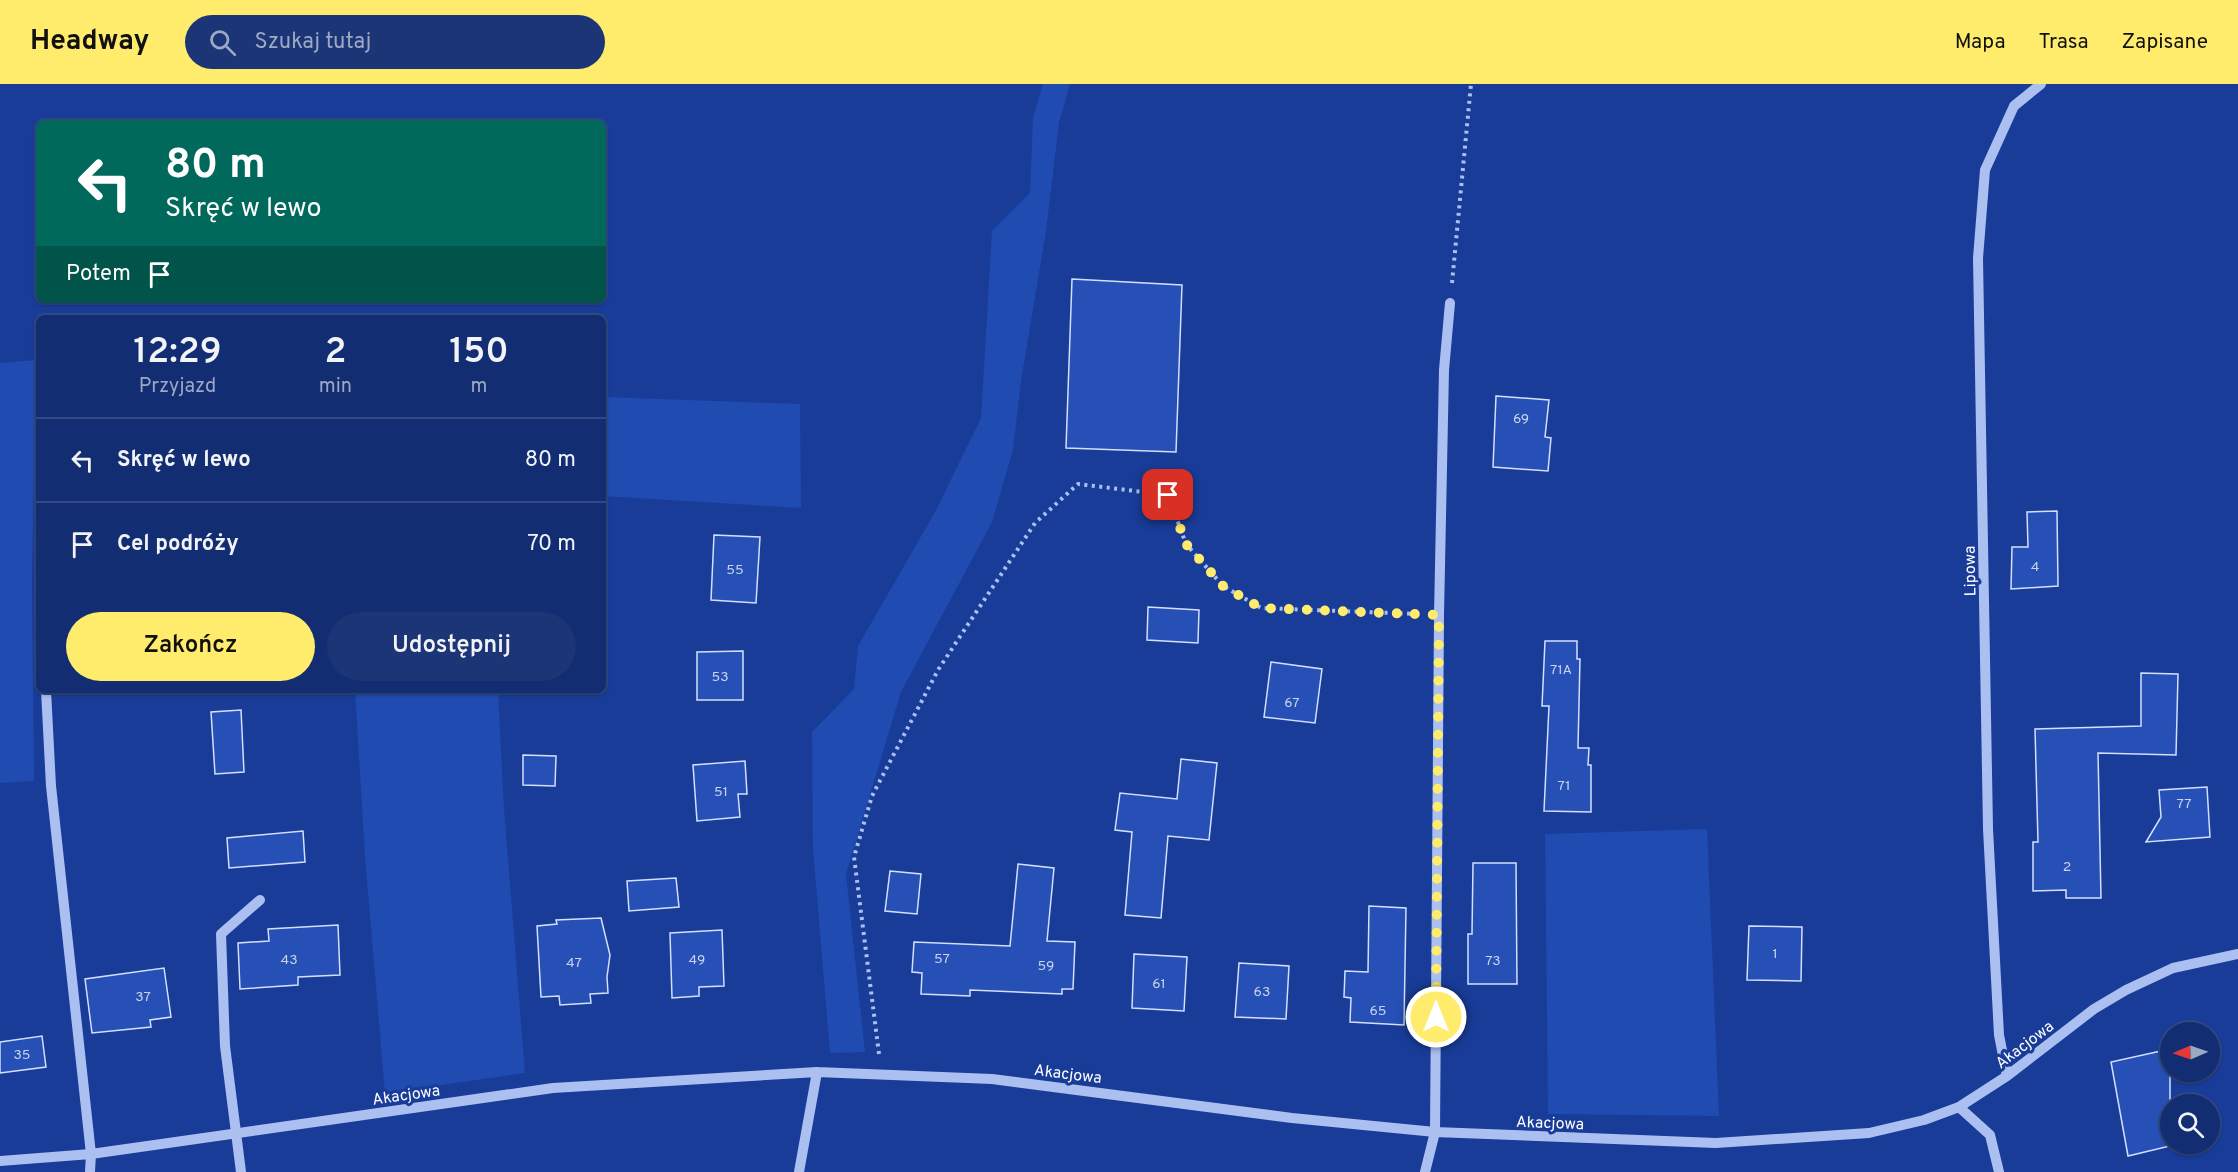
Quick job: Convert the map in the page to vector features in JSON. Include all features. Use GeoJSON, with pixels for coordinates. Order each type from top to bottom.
{"type":"FeatureCollection","features":[{"type":"Feature","properties":{"kind":"street","name":"Lipowa"},"geometry":{"type":"LineString","coordinates":[[2007,1076],[1999,1035],[1988,829],[1978,258],[1985,170],[2014,106],[2041,84]]}},
{"type":"Feature","properties":{"kind":"street"},"geometry":{"type":"LineString","coordinates":[[1425,1172],[1434,1132],[1439,615],[1444,370],[1450,303]]}},
{"type":"Feature","properties":{"kind":"street"},"geometry":{"type":"LineString","coordinates":[[46,693],[51,786],[91,1154],[90,1172]]}},
{"type":"Feature","properties":{"kind":"street"},"geometry":{"type":"LineString","coordinates":[[241,1172],[225,1046],[222,934],[260,900]]}},
{"type":"Feature","properties":{"kind":"street","name":"Akacjowa"},"geometry":{"type":"LineString","coordinates":[[0,1161],[91,1154],[553,1088],[817,1072],[992,1079],[1292,1118],[1434,1132],[1716,1143],[1869,1133],[1924,1120],[1959,1107],[2007,1076],[2094,1009],[2126,990],[2173,968],[2238,954]]}},
{"type":"Feature","properties":{"kind":"street"},"geometry":{"type":"LineString","coordinates":[[799,1172],[817,1072]]}},
{"type":"Feature","properties":{"kind":"street"},"geometry":{"type":"LineString","coordinates":[[1959,1107],[1990,1135],[1999,1172]]}},
{"type":"Feature","properties":{"kind":"path"},"geometry":{"type":"LineString","coordinates":[[1450,303],[1471,84]]}},
{"type":"Feature","properties":{"kind":"path"},"geometry":{"type":"LineString","coordinates":[[881,1074],[854,857],[872,796],[938,670],[1035,523],[1078,484],[1168,495],[1186,544],[1223,586],[1261,608],[1439,615]]}},
{"type":"Feature","properties":{"kind":"shaded area"},"geometry":{"type":"Polygon","coordinates":[[[1043,84],[1070,84],[1059,123],[1046,231],[1021,381],[1013,450],[992,522],[901,692],[846,874],[865,1052],[830,1053],[813,849],[812,732],[854,689],[858,646],[935,512],[981,418],[992,231],[1030,193],[1033,118],[1043,84]]]}},
{"type":"Feature","properties":{"kind":"shaded area"},"geometry":{"type":"Polygon","coordinates":[[[36,360],[32,582],[34,781],[0,783],[0,363],[36,360]]]}},
{"type":"Feature","properties":{"kind":"shaded area"},"geometry":{"type":"Polygon","coordinates":[[[606,397],[800,404],[801,508],[606,496],[606,397]]]}},
{"type":"Feature","properties":{"kind":"shaded area"},"geometry":{"type":"Polygon","coordinates":[[[355,693],[498,693],[504,808],[525,1073],[385,1093],[365,857],[355,693]]]}},
{"type":"Feature","properties":{"kind":"shaded area"},"geometry":{"type":"Polygon","coordinates":[[[1707,829],[1719,1116],[1548,1114],[1545,834],[1707,829]]]}},
{"type":"Feature","properties":{"kind":"building"},"geometry":{"type":"Polygon","coordinates":[[[1072,279],[1182,285],[1176,452],[1066,448],[1072,279]]]}},
{"type":"Feature","properties":{"kind":"building"},"geometry":{"type":"Polygon","coordinates":[[[1496,396],[1549,400],[1545,437],[1551,438],[1548,471],[1493,467],[1496,396]]]}},
{"type":"Feature","properties":{"kind":"building"},"geometry":{"type":"Polygon","coordinates":[[[2057,511],[2058,586],[2011,589],[2012,547],[2028,547],[2027,512],[2057,511]]]}},
{"type":"Feature","properties":{"kind":"building"},"geometry":{"type":"Polygon","coordinates":[[[714,535],[760,537],[756,603],[711,600],[714,535]]]}},
{"type":"Feature","properties":{"kind":"building"},"geometry":{"type":"Polygon","coordinates":[[[1148,607],[1199,610],[1198,643],[1147,640],[1148,607]]]}},
{"type":"Feature","properties":{"kind":"building"},"geometry":{"type":"Polygon","coordinates":[[[1545,641],[1577,641],[1577,659],[1580,659],[1578,748],[1589,748],[1591,812],[1544,811],[1549,706],[1542,706],[1545,641]]]}},
{"type":"Feature","properties":{"kind":"building"},"geometry":{"type":"Polygon","coordinates":[[[743,651],[743,700],[697,700],[697,652],[743,651]]]}},
{"type":"Feature","properties":{"kind":"building"},"geometry":{"type":"Polygon","coordinates":[[[1271,662],[1322,669],[1315,723],[1264,717],[1271,662]]]}},
{"type":"Feature","properties":{"kind":"building"},"geometry":{"type":"Polygon","coordinates":[[[2141,673],[2178,674],[2176,755],[2098,753],[2101,898],[2066,898],[2066,890],[2033,891],[2033,842],[2038,842],[2035,729],[2141,726],[2141,673]]]}},
{"type":"Feature","properties":{"kind":"building"},"geometry":{"type":"Polygon","coordinates":[[[241,710],[244,772],[215,774],[211,712],[241,710]]]}},
{"type":"Feature","properties":{"kind":"building"},"geometry":{"type":"Polygon","coordinates":[[[523,755],[556,756],[555,786],[523,785],[523,755]]]}},
{"type":"Feature","properties":{"kind":"building"},"geometry":{"type":"Polygon","coordinates":[[[1181,759],[1217,763],[1209,840],[1168,836],[1161,918],[1125,915],[1132,832],[1115,830],[1120,793],[1177,799],[1181,759]]]}},
{"type":"Feature","properties":{"kind":"building"},"geometry":{"type":"Polygon","coordinates":[[[745,761],[747,794],[738,794],[740,817],[697,821],[693,765],[745,761]]]}},
{"type":"Feature","properties":{"kind":"building"},"geometry":{"type":"Polygon","coordinates":[[[2207,787],[2210,837],[2146,842],[2161,817],[2159,790],[2207,787]]]}},
{"type":"Feature","properties":{"kind":"building"},"geometry":{"type":"Polygon","coordinates":[[[303,831],[305,862],[229,868],[227,838],[303,831]]]}},
{"type":"Feature","properties":{"kind":"building"},"geometry":{"type":"Polygon","coordinates":[[[1473,863],[1516,863],[1517,984],[1468,984],[1468,934],[1472,934],[1473,863]]]}},
{"type":"Feature","properties":{"kind":"building"},"geometry":{"type":"Polygon","coordinates":[[[1018,864],[1054,868],[1047,941],[1075,942],[1073,989],[1062,989],[1062,994],[970,990],[970,996],[921,994],[922,973],[912,972],[914,942],[1010,946],[1018,864]]]}},
{"type":"Feature","properties":{"kind":"building"},"geometry":{"type":"Polygon","coordinates":[[[890,871],[921,874],[917,914],[885,911],[890,871]]]}},
{"type":"Feature","properties":{"kind":"building"},"geometry":{"type":"Polygon","coordinates":[[[676,878],[679,907],[629,911],[627,881],[676,878]]]}},
{"type":"Feature","properties":{"kind":"building"},"geometry":{"type":"Polygon","coordinates":[[[1369,906],[1406,908],[1404,1025],[1350,1022],[1351,998],[1344,997],[1345,971],[1368,972],[1369,906]]]}},
{"type":"Feature","properties":{"kind":"building"},"geometry":{"type":"Polygon","coordinates":[[[601,918],[610,955],[607,977],[608,993],[590,994],[591,1003],[560,1005],[559,996],[541,997],[537,926],[557,924],[556,920],[601,918]]]}},
{"type":"Feature","properties":{"kind":"building"},"geometry":{"type":"Polygon","coordinates":[[[338,925],[340,975],[298,977],[298,985],[240,989],[238,943],[269,941],[268,929],[338,925]]]}},
{"type":"Feature","properties":{"kind":"building"},"geometry":{"type":"Polygon","coordinates":[[[1749,926],[1802,927],[1801,981],[1747,980],[1749,926]]]}},
{"type":"Feature","properties":{"kind":"building"},"geometry":{"type":"Polygon","coordinates":[[[722,930],[724,986],[699,987],[699,996],[672,998],[670,933],[722,930]]]}},
{"type":"Feature","properties":{"kind":"building"},"geometry":{"type":"Polygon","coordinates":[[[1134,954],[1187,957],[1184,1011],[1132,1008],[1134,954]]]}},
{"type":"Feature","properties":{"kind":"building"},"geometry":{"type":"Polygon","coordinates":[[[1239,963],[1289,966],[1286,1019],[1235,1017],[1239,963]]]}},
{"type":"Feature","properties":{"kind":"building"},"geometry":{"type":"Polygon","coordinates":[[[164,968],[171,1017],[150,1020],[151,1027],[92,1033],[85,979],[164,968]]]}},
{"type":"Feature","properties":{"kind":"building"},"geometry":{"type":"Polygon","coordinates":[[[42,1036],[46,1067],[0,1073],[0,1042],[42,1036]]]}},
{"type":"Feature","properties":{"kind":"building"},"geometry":{"type":"Polygon","coordinates":[[[2160,1051],[2160,1082],[2170,1082],[2170,1094],[2160,1094],[2160,1148],[2128,1156],[2111,1062],[2160,1051]]]}},
{"type":"Feature","properties":{"kind":"route"},"geometry":{"type":"LineString","coordinates":[[1168,495],[1186,544],[1223,586],[1261,608],[1439,615],[1436,1017]]}}]}
